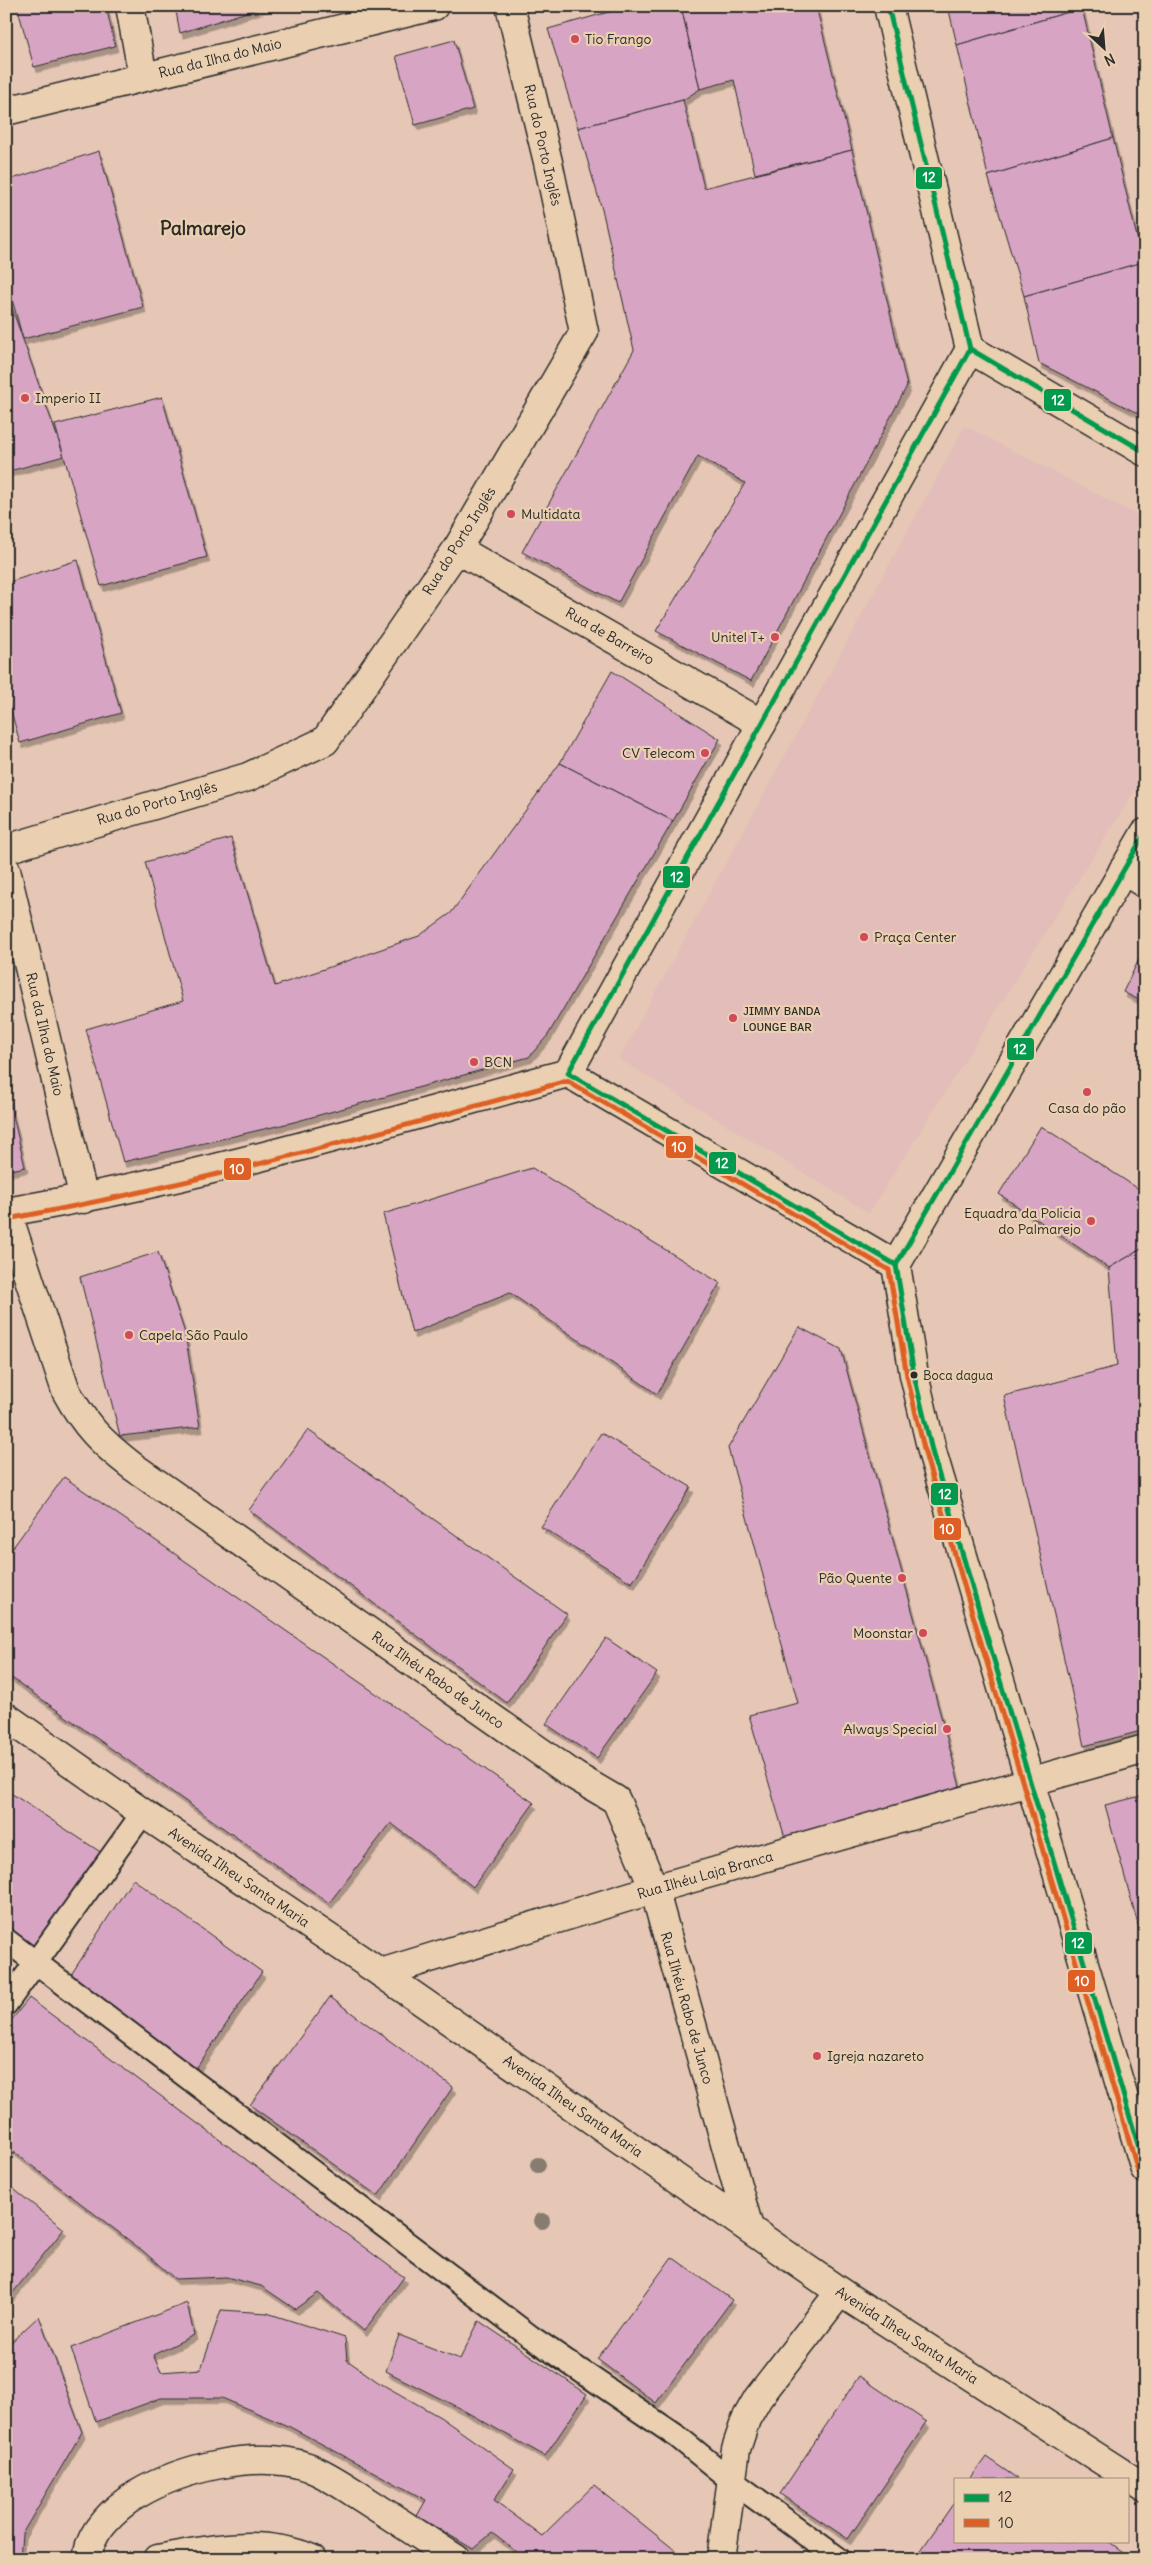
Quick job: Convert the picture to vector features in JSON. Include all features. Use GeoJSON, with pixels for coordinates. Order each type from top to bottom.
{"type":"FeatureCollection","features":[{"type":"Feature","properties":{"kind":"street"},"geometry":{"type":"LineString","coordinates":[[130,6],[144,77]]}},
{"type":"Feature","properties":{"kind":"street","name":"Rua da Ilha do Maio"},"geometry":{"type":"LineString","coordinates":[[6,111],[434,6]]}},
{"type":"Feature","properties":{"kind":"street","name":"Rua do Porto Inglês"},"geometry":{"type":"LineString","coordinates":[[6,849],[248,777],[325,741],[457,548],[584,332],[548,162],[510,6]]}},
{"type":"Feature","properties":{"kind":"street"},"geometry":{"type":"LineString","coordinates":[[7,1212],[84,1199],[246,1161],[568,1073],[970,349],[888,6]]}},
{"type":"Feature","properties":{"kind":"street"},"geometry":{"type":"LineString","coordinates":[[970,349],[1145,452]]}},
{"type":"Feature","properties":{"kind":"street","name":"Rua de Barreiro"},"geometry":{"type":"LineString","coordinates":[[457,548],[762,724]]}},
{"type":"Feature","properties":{"kind":"street"},"geometry":{"type":"LineString","coordinates":[[1145,833],[1134,877],[896,1266],[914,1375],[933,1455],[1145,2169]]}},
{"type":"Feature","properties":{"kind":"street","name":"Rua da Ilha do Maio"},"geometry":{"type":"LineString","coordinates":[[6,870],[84,1199]]}},
{"type":"Feature","properties":{"kind":"street"},"geometry":{"type":"LineString","coordinates":[[568,1073],[896,1266]]}},
{"type":"Feature","properties":{"kind":"street","name":"Rua Ilhéu Rabo de Junco"},"geometry":{"type":"LineString","coordinates":[[7,1212],[66,1392],[78,1414],[93,1434],[132,1466],[575,1776],[616,1800],[654,1889],[749,2228]]}},
{"type":"Feature","properties":{"kind":"street","name":"Avenida Ilheu Santa Maria"},"geometry":{"type":"LineString","coordinates":[[6,1717],[142,1813],[382,1973],[840,2292],[1145,2488]]}},
{"type":"Feature","properties":{"kind":"street","name":"Rua Ilhéu Laja Branca"},"geometry":{"type":"LineString","coordinates":[[382,1973],[654,1889],[1029,1780],[1145,1749]]}},
{"type":"Feature","properties":{"kind":"street"},"geometry":{"type":"LineString","coordinates":[[721,2559],[736,2450],[746,2419],[758,2398],[840,2292]]}},
{"type":"Feature","properties":{"kind":"street"},"geometry":{"type":"LineString","coordinates":[[88,2559],[94,2538],[108,2517],[130,2498],[154,2484],[228,2462],[276,2461],[307,2467],[331,2478],[456,2559]]}},
{"type":"Feature","properties":{"kind":"street"},"geometry":{"type":"LineString","coordinates":[[158,2559],[236,2547],[268,2547],[312,2559]]}},
{"type":"Feature","properties":{"kind":"lane"},"geometry":{"type":"LineString","coordinates":[[6,2004],[142,1813]]}},
{"type":"Feature","properties":{"kind":"lane"},"geometry":{"type":"LineString","coordinates":[[6,1940],[532,2337],[678,2438],[732,2481],[839,2559]]}},
{"type":"Feature","properties":{"kind":"shaded area","name":"Praça Center"},"geometry":{"type":"Polygon","coordinates":[[[965,426],[1145,519],[1145,774],[869,1213],[619,1059],[965,426]]]}},
{"type":"Feature","properties":{"kind":"building"},"geometry":{"type":"Polygon","coordinates":[[[17,6],[106,6],[115,46],[34,67],[17,6]]]}},
{"type":"Feature","properties":{"kind":"building"},"geometry":{"type":"Polygon","coordinates":[[[175,6],[266,6],[180,33],[175,6]]]}},
{"type":"Feature","properties":{"kind":"building"},"geometry":{"type":"Polygon","coordinates":[[[630,6],[681,6],[700,89],[683,100],[578,128],[548,29],[630,6]]]}},
{"type":"Feature","properties":{"kind":"building"},"geometry":{"type":"Polygon","coordinates":[[[681,6],[816,6],[852,150],[755,174],[734,80],[700,89],[681,6]]]}},
{"type":"Feature","properties":{"kind":"building"},"geometry":{"type":"Polygon","coordinates":[[[948,6],[1081,6],[1082,8],[957,45],[948,6]]]}},
{"type":"Feature","properties":{"kind":"building"},"geometry":{"type":"Polygon","coordinates":[[[1082,8],[1113,138],[988,176],[957,45],[1082,8]]]}},
{"type":"Feature","properties":{"kind":"building"},"geometry":{"type":"Polygon","coordinates":[[[454,40],[473,109],[415,125],[396,56],[454,40]]]}},
{"type":"Feature","properties":{"kind":"building"},"geometry":{"type":"Polygon","coordinates":[[[683,100],[704,188],[852,150],[907,386],[751,681],[656,631],[745,483],[698,456],[618,603],[522,552],[634,350],[603,213],[578,128],[683,100]]]}},
{"type":"Feature","properties":{"kind":"building"},"geometry":{"type":"Polygon","coordinates":[[[1113,138],[1143,262],[1024,296],[988,176],[1113,138]]]}},
{"type":"Feature","properties":{"kind":"building"},"geometry":{"type":"Polygon","coordinates":[[[99,151],[143,307],[23,339],[6,277],[6,181],[99,151]]]}},
{"type":"Feature","properties":{"kind":"building"},"geometry":{"type":"Polygon","coordinates":[[[1145,263],[1145,417],[1039,363],[1024,296],[1145,263]]]}},
{"type":"Feature","properties":{"kind":"building","name":"Imperio II"},"geometry":{"type":"Polygon","coordinates":[[[9,300],[64,456],[6,472],[6,301],[9,300]]]}},
{"type":"Feature","properties":{"kind":"building"},"geometry":{"type":"Polygon","coordinates":[[[162,397],[207,557],[101,586],[55,425],[162,397]]]}},
{"type":"Feature","properties":{"kind":"building"},"geometry":{"type":"Polygon","coordinates":[[[78,560],[121,713],[20,743],[6,693],[6,583],[78,560]]]}},
{"type":"Feature","properties":{"kind":"building"},"geometry":{"type":"Polygon","coordinates":[[[612,671],[720,739],[673,821],[560,763],[612,671]]]}},
{"type":"Feature","properties":{"kind":"building"},"geometry":{"type":"Polygon","coordinates":[[[560,763],[673,821],[548,1035],[529,1057],[294,1122],[123,1162],[86,1029],[183,1001],[145,862],[231,838],[275,986],[419,936],[451,913],[560,763]]]}},
{"type":"Feature","properties":{"kind":"building"},"geometry":{"type":"Polygon","coordinates":[[[1145,947],[1145,1003],[1123,992],[1145,947]]]}},
{"type":"Feature","properties":{"kind":"building"},"geometry":{"type":"Polygon","coordinates":[[[6,1086],[25,1167],[6,1171],[6,1086]]]}},
{"type":"Feature","properties":{"kind":"building","name":"Equadra da Policia do Palmarejo"},"geometry":{"type":"Polygon","coordinates":[[[1041,1126],[1145,1193],[1145,1247],[1109,1268],[999,1194],[1041,1126]]]}},
{"type":"Feature","properties":{"kind":"building"},"geometry":{"type":"Polygon","coordinates":[[[532,1168],[720,1283],[657,1394],[510,1293],[412,1333],[383,1214],[532,1168]]]}},
{"type":"Feature","properties":{"kind":"building"},"geometry":{"type":"Polygon","coordinates":[[[1145,1247],[1145,1730],[1084,1746],[1004,1396],[1117,1366],[1109,1268],[1145,1247]]]}},
{"type":"Feature","properties":{"kind":"building"},"geometry":{"type":"Polygon","coordinates":[[[158,1252],[185,1333],[200,1427],[120,1436],[80,1277],[158,1252]]]}},
{"type":"Feature","properties":{"kind":"building"},"geometry":{"type":"Polygon","coordinates":[[[799,1327],[841,1349],[961,1790],[785,1838],[749,1715],[798,1703],[728,1448],[799,1327]]]}},
{"type":"Feature","properties":{"kind":"building"},"geometry":{"type":"Polygon","coordinates":[[[308,1430],[567,1614],[507,1703],[249,1510],[308,1430]]]}},
{"type":"Feature","properties":{"kind":"building"},"geometry":{"type":"Polygon","coordinates":[[[601,1433],[691,1487],[632,1583],[541,1527],[601,1433]]]}},
{"type":"Feature","properties":{"kind":"building"},"geometry":{"type":"Polygon","coordinates":[[[64,1477],[534,1803],[473,1887],[391,1823],[329,1903],[6,1674],[6,1557],[64,1477]]]}},
{"type":"Feature","properties":{"kind":"building"},"geometry":{"type":"Polygon","coordinates":[[[606,1638],[657,1673],[597,1758],[546,1724],[606,1638]]]}},
{"type":"Feature","properties":{"kind":"building"},"geometry":{"type":"Polygon","coordinates":[[[6,1790],[108,1857],[40,1958],[6,1935],[6,1790]]]}},
{"type":"Feature","properties":{"kind":"building"},"geometry":{"type":"Polygon","coordinates":[[[1145,1795],[1145,1950],[1105,1805],[1145,1795]]]}},
{"type":"Feature","properties":{"kind":"building"},"geometry":{"type":"Polygon","coordinates":[[[133,1879],[262,1972],[195,2070],[67,1981],[133,1879]]]}},
{"type":"Feature","properties":{"kind":"building"},"geometry":{"type":"Polygon","coordinates":[[[330,1997],[453,2087],[378,2196],[250,2105],[330,1997]]]}},
{"type":"Feature","properties":{"kind":"building"},"geometry":{"type":"Polygon","coordinates":[[[29,1998],[404,2277],[364,2331],[318,2293],[295,2309],[261,2286],[226,2277],[175,2279],[143,2251],[6,2146],[6,2027],[29,1998]]]}},
{"type":"Feature","properties":{"kind":"building"},"geometry":{"type":"Polygon","coordinates":[[[11,2187],[64,2229],[7,2300],[6,2194],[11,2187]]]}},
{"type":"Feature","properties":{"kind":"building"},"geometry":{"type":"Polygon","coordinates":[[[672,2257],[732,2300],[656,2403],[597,2359],[672,2257]]]}},
{"type":"Feature","properties":{"kind":"building"},"geometry":{"type":"Polygon","coordinates":[[[187,2303],[194,2335],[153,2355],[161,2372],[201,2369],[221,2310],[267,2313],[345,2338],[347,2360],[378,2382],[440,2417],[514,2469],[494,2500],[542,2536],[594,2485],[686,2559],[526,2559],[492,2533],[473,2549],[417,2516],[426,2500],[290,2427],[222,2398],[161,2398],[96,2422],[71,2348],[187,2303]]]}},
{"type":"Feature","properties":{"kind":"building"},"geometry":{"type":"Polygon","coordinates":[[[39,2316],[82,2432],[22,2534],[20,2559],[6,2559],[6,2347],[39,2316]]]}},
{"type":"Feature","properties":{"kind":"building"},"geometry":{"type":"Polygon","coordinates":[[[479,2321],[587,2394],[545,2456],[461,2409],[386,2371],[399,2335],[460,2359],[479,2321]]]}},
{"type":"Feature","properties":{"kind":"building"},"geometry":{"type":"Polygon","coordinates":[[[859,2376],[927,2422],[848,2539],[780,2494],[859,2376]]]}},
{"type":"Feature","properties":{"kind":"building"},"geometry":{"type":"Polygon","coordinates":[[[986,2457],[1017,2478],[971,2478],[986,2457]]]}},
{"type":"Feature","properties":{"kind":"building"},"geometry":{"type":"Polygon","coordinates":[[[954,2502],[954,2542],[1109,2542],[1133,2559],[915,2559],[954,2502]]]}},
{"type":"Feature","properties":{"kind":"transit line","name":"12"},"geometry":{"type":"LineString","coordinates":[[888,6],[970,349]]}},
{"type":"Feature","properties":{"kind":"transit line","name":"12"},"geometry":{"type":"LineString","coordinates":[[970,349],[1145,452]]}},
{"type":"Feature","properties":{"kind":"transit line","name":"12"},"geometry":{"type":"LineString","coordinates":[[896,1265],[568,1073],[970,349]]}},
{"type":"Feature","properties":{"kind":"transit line","name":"12"},"geometry":{"type":"LineString","coordinates":[[896,1265],[1145,833]]}},
{"type":"Feature","properties":{"kind":"transit line","name":"10"},"geometry":{"type":"LineString","coordinates":[[7,1219],[219,1174],[567,1081],[889,1270],[907,1376],[926,1457],[1138,2171]]}},
{"type":"Feature","properties":{"kind":"transit line","name":"12"},"geometry":{"type":"LineString","coordinates":[[896,1265],[914,1375],[933,1455],[1145,2168]]}},
{"type":"Feature","properties":{"kind":"place","name":"Tio Frango"},"geometry":{"type":"Point","coordinates":[575,39]}},
{"type":"Feature","properties":{"kind":"place","name":"Imperio II"},"geometry":{"type":"Point","coordinates":[25,398]}},
{"type":"Feature","properties":{"kind":"place","name":"Multidata"},"geometry":{"type":"Point","coordinates":[511,514]}},
{"type":"Feature","properties":{"kind":"place","name":"Unitel T+"},"geometry":{"type":"Point","coordinates":[775,637]}},
{"type":"Feature","properties":{"kind":"place","name":"CV Telecom"},"geometry":{"type":"Point","coordinates":[705,753]}},
{"type":"Feature","properties":{"kind":"place","name":"Praça Center"},"geometry":{"type":"Point","coordinates":[864,937]}},
{"type":"Feature","properties":{"kind":"place","name":"ᴊɪᴍᴍʏ ʙᴀɴᴅᴀ ʟᴏᴜɴɢᴇ ʙᴀʀ"},"geometry":{"type":"Point","coordinates":[733,1018]}},
{"type":"Feature","properties":{"kind":"place","name":"BCN"},"geometry":{"type":"Point","coordinates":[474,1062]}},
{"type":"Feature","properties":{"kind":"place","name":"Casa do pão"},"geometry":{"type":"Point","coordinates":[1087,1092]}},
{"type":"Feature","properties":{"kind":"place","name":"Equadra da Policia do Palmarejo"},"geometry":{"type":"Point","coordinates":[1091,1221]}},
{"type":"Feature","properties":{"kind":"place","name":"Capela São Paulo"},"geometry":{"type":"Point","coordinates":[129,1335]}},
{"type":"Feature","properties":{"kind":"place","name":"Boca dagua"},"geometry":{"type":"Point","coordinates":[914,1375]}},
{"type":"Feature","properties":{"kind":"place","name":"Pão Quente"},"geometry":{"type":"Point","coordinates":[902,1578]}},
{"type":"Feature","properties":{"kind":"place","name":"Moonstar"},"geometry":{"type":"Point","coordinates":[923,1633]}},
{"type":"Feature","properties":{"kind":"place","name":"Always Special"},"geometry":{"type":"Point","coordinates":[947,1729]}},
{"type":"Feature","properties":{"kind":"place","name":"Igreja nazareto"},"geometry":{"type":"Point","coordinates":[817,2056]}},
{"type":"Feature","properties":{"kind":"district","name":"Palmarejo"},"geometry":{"type":"Point","coordinates":[203,228]}}]}
